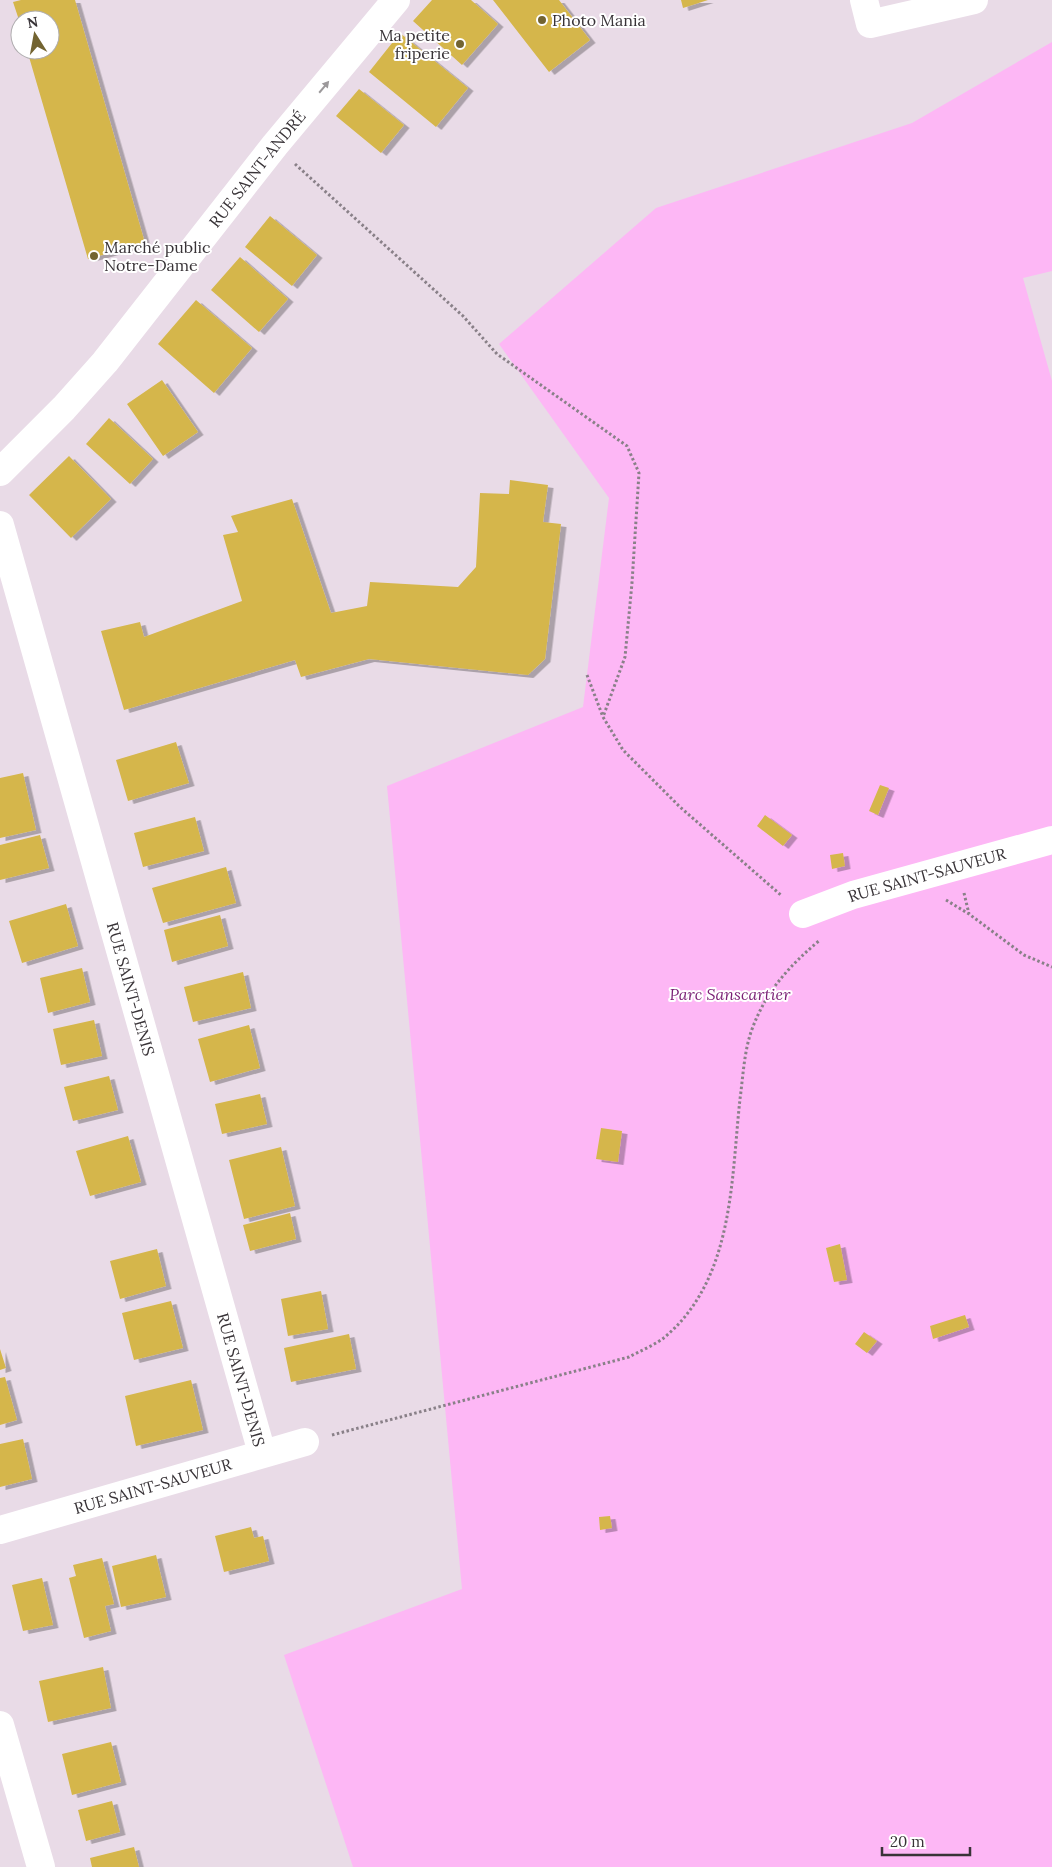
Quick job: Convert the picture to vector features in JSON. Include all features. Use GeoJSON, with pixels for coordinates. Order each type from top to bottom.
{"type":"FeatureCollection","features":[{"type":"Feature","properties":{"kind":"street","name":"RUE SAINT-ANDRÉ"},"geometry":{"type":"LineString","coordinates":[[0,472],[64,408],[105,362],[272,148],[396,0]]}},
{"type":"Feature","properties":{"kind":"street"},"geometry":{"type":"LineString","coordinates":[[864,0],[870,24],[933,5],[974,0]]}},
{"type":"Feature","properties":{"kind":"street","name":"RUE SAINT-DENIS"},"geometry":{"type":"LineString","coordinates":[[0,525],[262,1453]]}},
{"type":"Feature","properties":{"kind":"street","name":"RUE SAINT-SAUVEUR"},"geometry":{"type":"LineString","coordinates":[[803,914],[853,895],[1052,840]]}},
{"type":"Feature","properties":{"kind":"street","name":"RUE SAINT-SAUVEUR"},"geometry":{"type":"LineString","coordinates":[[0,1530],[305,1442]]}},
{"type":"Feature","properties":{"kind":"street"},"geometry":{"type":"LineString","coordinates":[[0,1725],[41,1867]]}},
{"type":"Feature","properties":{"kind":"path"},"geometry":{"type":"LineString","coordinates":[[272,148],[463,316],[497,354],[627,446],[639,473],[632,582],[625,657],[603,718]]}},
{"type":"Feature","properties":{"kind":"path"},"geometry":{"type":"LineString","coordinates":[[587,675],[603,718],[623,750],[680,808],[803,914]]}},
{"type":"Feature","properties":{"kind":"path"},"geometry":{"type":"LineString","coordinates":[[940,898],[947,900],[969,914],[1024,955],[1052,968]]}},
{"type":"Feature","properties":{"kind":"path"},"geometry":{"type":"LineString","coordinates":[[305,1442],[629,1357],[664,1338],[685,1318],[703,1292],[716,1264],[724,1236],[744,1066],[751,1033],[775,983],[794,961],[827,934]]}},
{"type":"Feature","properties":{"kind":"green space","name":"Parc Sanscartier"},"geometry":{"type":"Polygon","coordinates":[[[1052,42],[1052,271],[1023,278],[1052,381],[1052,1867],[353,1867],[284,1655],[462,1589],[387,786],[583,707],[609,498],[499,344],[656,208],[912,123],[1052,42]]]}},
{"type":"Feature","properties":{"kind":"building"},"geometry":{"type":"Polygon","coordinates":[[[21,0],[75,0],[145,243],[88,259],[30,60],[60,60],[60,10],[16,10],[13,2],[21,0]]]}},
{"type":"Feature","properties":{"kind":"building","name":"Ma petite friperie"},"geometry":{"type":"Polygon","coordinates":[[[432,0],[471,0],[498,24],[462,65],[413,21],[432,0]]]}},
{"type":"Feature","properties":{"kind":"building","name":"Photo Mania"},"geometry":{"type":"Polygon","coordinates":[[[493,0],[559,0],[590,40],[549,72],[493,0]]]}},
{"type":"Feature","properties":{"kind":"building"},"geometry":{"type":"Polygon","coordinates":[[[681,0],[708,0],[683,8],[681,0]]]}},
{"type":"Feature","properties":{"kind":"building"},"geometry":{"type":"Polygon","coordinates":[[[400,33],[468,88],[436,127],[369,72],[400,33]]]}},
{"type":"Feature","properties":{"kind":"building"},"geometry":{"type":"Polygon","coordinates":[[[359,89],[404,125],[381,153],[336,116],[359,89]]]}},
{"type":"Feature","properties":{"kind":"building"},"geometry":{"type":"Polygon","coordinates":[[[270,216],[317,255],[292,286],[245,247],[270,216]]]}},
{"type":"Feature","properties":{"kind":"building"},"geometry":{"type":"Polygon","coordinates":[[[240,257],[288,299],[259,332],[211,290],[240,257]]]}},
{"type":"Feature","properties":{"kind":"building"},"geometry":{"type":"Polygon","coordinates":[[[196,300],[252,348],[214,393],[158,344],[196,300]]]}},
{"type":"Feature","properties":{"kind":"building"},"geometry":{"type":"Polygon","coordinates":[[[162,380],[198,432],[163,456],[127,404],[162,380]]]}},
{"type":"Feature","properties":{"kind":"building"},"geometry":{"type":"Polygon","coordinates":[[[109,418],[153,459],[130,484],[86,444],[109,418]]]}},
{"type":"Feature","properties":{"kind":"building"},"geometry":{"type":"Polygon","coordinates":[[[69,456],[111,499],[71,538],[29,495],[69,456]]]}},
{"type":"Feature","properties":{"kind":"building"},"geometry":{"type":"Polygon","coordinates":[[[510,480],[548,485],[543,522],[561,524],[545,659],[528,675],[369,659],[301,677],[295,660],[124,710],[101,631],[140,622],[144,637],[242,601],[223,535],[238,532],[231,516],[292,499],[331,613],[367,606],[370,582],[458,587],[476,567],[480,493],[509,494],[510,480]]]}},
{"type":"Feature","properties":{"kind":"building"},"geometry":{"type":"Polygon","coordinates":[[[176,742],[189,783],[128,801],[116,760],[176,742]]]}},
{"type":"Feature","properties":{"kind":"building"},"geometry":{"type":"Polygon","coordinates":[[[23,773],[36,830],[0,838],[0,778],[23,773]]]}},
{"type":"Feature","properties":{"kind":"building"},"geometry":{"type":"Polygon","coordinates":[[[880,785],[889,788],[878,815],[869,811],[880,785]]]}},
{"type":"Feature","properties":{"kind":"building"},"geometry":{"type":"Polygon","coordinates":[[[765,815],[792,835],[783,846],[757,826],[765,815]]]}},
{"type":"Feature","properties":{"kind":"building"},"geometry":{"type":"Polygon","coordinates":[[[195,817],[204,851],[143,867],[134,833],[195,817]]]}},
{"type":"Feature","properties":{"kind":"building"},"geometry":{"type":"Polygon","coordinates":[[[40,835],[49,868],[0,880],[0,845],[40,835]]]}},
{"type":"Feature","properties":{"kind":"building"},"geometry":{"type":"Polygon","coordinates":[[[843,853],[845,866],[832,869],[830,855],[843,853]]]}},
{"type":"Feature","properties":{"kind":"building"},"geometry":{"type":"Polygon","coordinates":[[[226,867],[236,903],[163,923],[152,888],[226,867]]]}},
{"type":"Feature","properties":{"kind":"building"},"geometry":{"type":"Polygon","coordinates":[[[66,904],[78,946],[22,963],[9,921],[66,904]]]}},
{"type":"Feature","properties":{"kind":"building"},"geometry":{"type":"Polygon","coordinates":[[[220,915],[228,946],[172,962],[164,930],[220,915]]]}},
{"type":"Feature","properties":{"kind":"building"},"geometry":{"type":"Polygon","coordinates":[[[82,968],[90,1002],[48,1013],[40,978],[82,968]]]}},
{"type":"Feature","properties":{"kind":"building"},"geometry":{"type":"Polygon","coordinates":[[[243,972],[251,1008],[193,1022],[184,987],[243,972]]]}},
{"type":"Feature","properties":{"kind":"building"},"geometry":{"type":"Polygon","coordinates":[[[94,1020],[102,1056],[61,1065],[53,1029],[94,1020]]]}},
{"type":"Feature","properties":{"kind":"building"},"geometry":{"type":"Polygon","coordinates":[[[249,1025],[260,1068],[210,1082],[198,1039],[249,1025]]]}},
{"type":"Feature","properties":{"kind":"building"},"geometry":{"type":"Polygon","coordinates":[[[109,1076],[118,1110],[73,1121],[64,1087],[109,1076]]]}},
{"type":"Feature","properties":{"kind":"building"},"geometry":{"type":"Polygon","coordinates":[[[260,1094],[267,1124],[222,1134],[215,1104],[260,1094]]]}},
{"type":"Feature","properties":{"kind":"building"},"geometry":{"type":"Polygon","coordinates":[[[601,1128],[622,1131],[618,1162],[596,1159],[601,1128]]]}},
{"type":"Feature","properties":{"kind":"building"},"geometry":{"type":"Polygon","coordinates":[[[128,1136],[141,1182],[90,1196],[76,1151],[128,1136]]]}},
{"type":"Feature","properties":{"kind":"building"},"geometry":{"type":"Polygon","coordinates":[[[281,1147],[295,1206],[244,1219],[229,1160],[281,1147]]]}},
{"type":"Feature","properties":{"kind":"building"},"geometry":{"type":"Polygon","coordinates":[[[290,1213],[296,1239],[250,1251],[243,1225],[290,1213]]]}},
{"type":"Feature","properties":{"kind":"building"},"geometry":{"type":"Polygon","coordinates":[[[840,1244],[847,1280],[834,1282],[826,1248],[840,1244]]]}},
{"type":"Feature","properties":{"kind":"building"},"geometry":{"type":"Polygon","coordinates":[[[157,1249],[166,1286],[120,1299],[110,1261],[157,1249]]]}},
{"type":"Feature","properties":{"kind":"building"},"geometry":{"type":"Polygon","coordinates":[[[321,1291],[328,1329],[288,1336],[281,1299],[321,1291]]]}},
{"type":"Feature","properties":{"kind":"building"},"geometry":{"type":"Polygon","coordinates":[[[171,1301],[183,1348],[134,1360],[122,1313],[171,1301]]]}},
{"type":"Feature","properties":{"kind":"building"},"geometry":{"type":"Polygon","coordinates":[[[965,1315],[969,1327],[933,1339],[930,1326],[965,1315]]]}},
{"type":"Feature","properties":{"kind":"building"},"geometry":{"type":"Polygon","coordinates":[[[864,1332],[877,1341],[867,1353],[855,1344],[864,1332]]]}},
{"type":"Feature","properties":{"kind":"building"},"geometry":{"type":"Polygon","coordinates":[[[349,1334],[356,1369],[291,1382],[284,1348],[349,1334]]]}},
{"type":"Feature","properties":{"kind":"building"},"geometry":{"type":"Polygon","coordinates":[[[0,1349],[6,1368],[0,1370],[0,1349]]]}},
{"type":"Feature","properties":{"kind":"building"},"geometry":{"type":"Polygon","coordinates":[[[5,1377],[17,1420],[0,1425],[0,1378],[5,1377]]]}},
{"type":"Feature","properties":{"kind":"building"},"geometry":{"type":"Polygon","coordinates":[[[191,1380],[203,1430],[136,1446],[125,1396],[191,1380]]]}},
{"type":"Feature","properties":{"kind":"building"},"geometry":{"type":"Polygon","coordinates":[[[23,1439],[32,1479],[0,1487],[0,1444],[23,1439]]]}},
{"type":"Feature","properties":{"kind":"building"},"geometry":{"type":"Polygon","coordinates":[[[610,1516],[612,1528],[600,1530],[599,1517],[610,1516]]]}},
{"type":"Feature","properties":{"kind":"building"},"geometry":{"type":"Polygon","coordinates":[[[251,1527],[254,1538],[263,1536],[269,1561],[224,1572],[215,1536],[251,1527]]]}},
{"type":"Feature","properties":{"kind":"building"},"geometry":{"type":"Polygon","coordinates":[[[156,1555],[166,1597],[121,1607],[112,1566],[156,1555]]]}},
{"type":"Feature","properties":{"kind":"building"},"geometry":{"type":"Polygon","coordinates":[[[102,1558],[114,1604],[105,1606],[111,1631],[84,1638],[69,1578],[76,1576],[73,1565],[102,1558]]]}},
{"type":"Feature","properties":{"kind":"building"},"geometry":{"type":"Polygon","coordinates":[[[42,1578],[53,1625],[23,1631],[12,1585],[42,1578]]]}},
{"type":"Feature","properties":{"kind":"building"},"geometry":{"type":"Polygon","coordinates":[[[103,1667],[111,1708],[48,1722],[39,1681],[103,1667]]]}},
{"type":"Feature","properties":{"kind":"building"},"geometry":{"type":"Polygon","coordinates":[[[111,1742],[121,1782],[72,1795],[62,1754],[111,1742]]]}},
{"type":"Feature","properties":{"kind":"building"},"geometry":{"type":"Polygon","coordinates":[[[112,1801],[120,1832],[86,1841],[78,1810],[112,1801]]]}},
{"type":"Feature","properties":{"kind":"building"},"geometry":{"type":"Polygon","coordinates":[[[134,1847],[139,1867],[92,1867],[90,1858],[134,1847]]]}},
{"type":"Feature","properties":{"kind":"place","name":"Photo Mania"},"geometry":{"type":"Point","coordinates":[542,20]}},
{"type":"Feature","properties":{"kind":"place","name":"Ma petite friperie"},"geometry":{"type":"Point","coordinates":[460,44]}},
{"type":"Feature","properties":{"kind":"place","name":"Marché public Notre-Dame"},"geometry":{"type":"Point","coordinates":[94,256]}}]}
